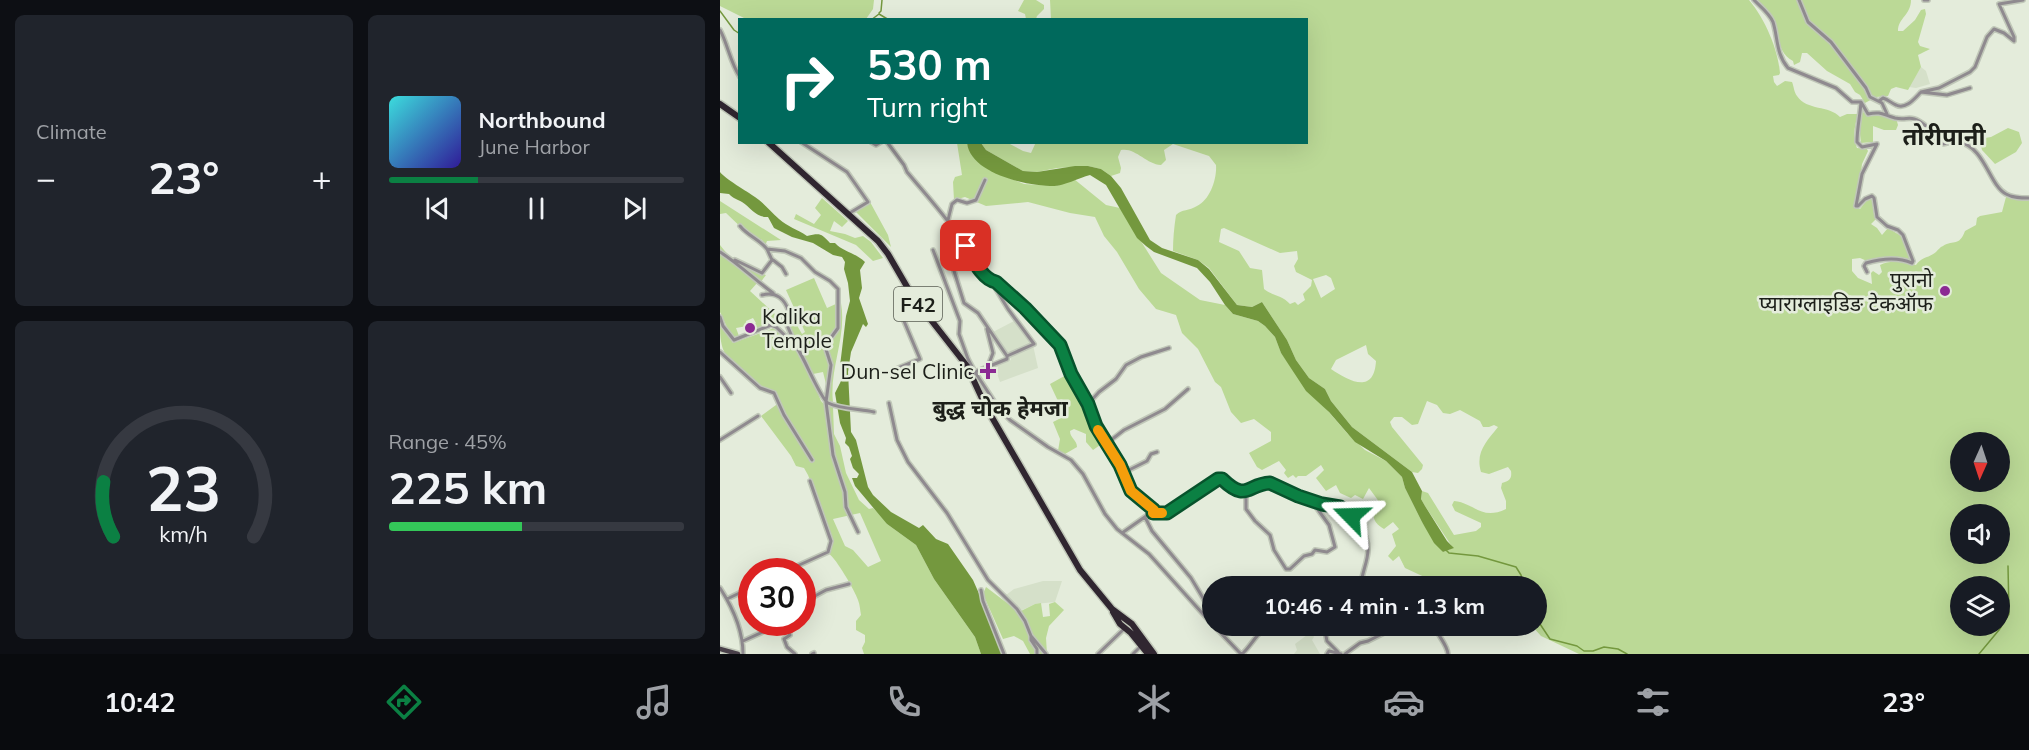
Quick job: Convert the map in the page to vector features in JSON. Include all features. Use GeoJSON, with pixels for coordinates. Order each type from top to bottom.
{"type":"FeatureCollection","features":[{"type":"Feature","properties":{"kind":"highway"},"geometry":{"type":"LineString","coordinates":[[720,104],[738,117]]}},
{"type":"Feature","properties":{"kind":"highway","name":"F42"},"geometry":{"type":"LineString","coordinates":[[770,144],[878,241],[888,254],[917,303],[962,359],[1080,570],[1112,609]]}},
{"type":"Feature","properties":{"kind":"highway"},"geometry":{"type":"LineString","coordinates":[[1112,609],[1117,619],[1148,654]]}},
{"type":"Feature","properties":{"kind":"highway"},"geometry":{"type":"LineString","coordinates":[[1112,609],[1129,621],[1154,654]]}},
{"type":"Feature","properties":{"kind":"main road"},"geometry":{"type":"LineString","coordinates":[[720,650],[740,654]]}},
{"type":"Feature","properties":{"kind":"street"},"geometry":{"type":"LineString","coordinates":[[1754,0],[1773,20],[1776,41],[1788,68],[1836,88],[1852,102],[1861,102]]}},
{"type":"Feature","properties":{"kind":"street"},"geometry":{"type":"LineString","coordinates":[[1798,0],[1808,22],[1831,42],[1856,73],[1871,98],[1883,104],[1887,114]]}},
{"type":"Feature","properties":{"kind":"street"},"geometry":{"type":"LineString","coordinates":[[1880,101],[1883,98],[1895,105],[1903,106],[1909,104],[1921,92],[1939,88],[1970,72],[1975,67],[1987,37],[1994,29],[2014,41],[1999,4],[2023,0]]}},
{"type":"Feature","properties":{"kind":"street"},"geometry":{"type":"LineString","coordinates":[[720,30],[727,44],[732,64],[738,74]]}},
{"type":"Feature","properties":{"kind":"street"},"geometry":{"type":"LineString","coordinates":[[1921,92],[1947,94],[1970,88]]}},
{"type":"Feature","properties":{"kind":"street"},"geometry":{"type":"LineString","coordinates":[[1861,102],[1868,114],[1914,118],[1929,128],[1941,144],[1954,141],[1967,144],[1986,166],[2004,194],[2016,198],[2029,198]]}},
{"type":"Feature","properties":{"kind":"street"},"geometry":{"type":"LineString","coordinates":[[1861,102],[1861,113],[1856,130],[1857,142],[1862,147],[1877,144],[1862,174],[1856,206],[1872,196],[1876,217],[1903,235],[1913,261],[1912,263],[1895,259],[1871,261],[1864,266],[1867,272]]}},
{"type":"Feature","properties":{"kind":"street"},"geometry":{"type":"LineString","coordinates":[[804,144],[847,172],[868,202],[848,214]]}},
{"type":"Feature","properties":{"kind":"street"},"geometry":{"type":"LineString","coordinates":[[888,144],[907,172],[948,220],[1034,344],[1007,356],[1007,359],[975,372]]}},
{"type":"Feature","properties":{"kind":"street"},"geometry":{"type":"LineString","coordinates":[[985,180],[976,200],[967,203],[957,200],[952,204],[948,220],[954,270],[964,303],[978,313],[987,329],[993,353],[988,366]]}},
{"type":"Feature","properties":{"kind":"street"},"geometry":{"type":"LineString","coordinates":[[740,226],[747,234],[761,242],[786,274]]}},
{"type":"Feature","properties":{"kind":"street"},"geometry":{"type":"LineString","coordinates":[[766,249],[785,251],[801,258],[838,289],[838,328],[825,346],[831,365],[828,403],[833,455],[845,492],[846,507],[858,532]]}},
{"type":"Feature","properties":{"kind":"street"},"geometry":{"type":"LineString","coordinates":[[933,250],[960,321],[959,334],[975,372],[999,410],[1031,436],[1071,460],[1095,493],[1105,514],[1122,533],[1149,554],[1202,613]]}},
{"type":"Feature","properties":{"kind":"street"},"geometry":{"type":"LineString","coordinates":[[720,252],[762,273],[772,262],[772,258]]}},
{"type":"Feature","properties":{"kind":"street"},"geometry":{"type":"LineString","coordinates":[[733,259],[782,299],[789,312],[784,318],[786,325],[808,366],[822,399],[828,403],[874,412]]}},
{"type":"Feature","properties":{"kind":"street"},"geometry":{"type":"LineString","coordinates":[[991,281],[996,282],[1025,308],[1060,345],[1096,426],[1131,491],[1146,502],[1154,510],[1153,513]]}},
{"type":"Feature","properties":{"kind":"street"},"geometry":{"type":"LineString","coordinates":[[762,296],[773,293]]}},
{"type":"Feature","properties":{"kind":"street"},"geometry":{"type":"LineString","coordinates":[[896,369],[920,359],[901,315],[917,303]]}},
{"type":"Feature","properties":{"kind":"street"},"geometry":{"type":"LineString","coordinates":[[787,316],[792,314],[797,322]]}},
{"type":"Feature","properties":{"kind":"street"},"geometry":{"type":"LineString","coordinates":[[720,317],[723,326],[734,340],[771,326],[776,327],[796,345]]}},
{"type":"Feature","properties":{"kind":"street"},"geometry":{"type":"LineString","coordinates":[[987,329],[991,330],[1007,356]]}},
{"type":"Feature","properties":{"kind":"street"},"geometry":{"type":"LineString","coordinates":[[1088,404],[1116,380],[1126,365],[1141,357],[1169,348]]}},
{"type":"Feature","properties":{"kind":"street"},"geometry":{"type":"LineString","coordinates":[[720,352],[760,388],[774,393],[784,415],[812,460]]}},
{"type":"Feature","properties":{"kind":"street"},"geometry":{"type":"LineString","coordinates":[[720,377],[731,393]]}},
{"type":"Feature","properties":{"kind":"street"},"geometry":{"type":"LineString","coordinates":[[1106,444],[1124,430],[1165,409],[1188,389]]}},
{"type":"Feature","properties":{"kind":"street"},"geometry":{"type":"LineString","coordinates":[[889,403],[897,440],[908,462],[947,513],[988,580],[1017,609],[1031,636],[1046,654]]}},
{"type":"Feature","properties":{"kind":"street"},"geometry":{"type":"LineString","coordinates":[[990,412],[999,410]]}},
{"type":"Feature","properties":{"kind":"street"},"geometry":{"type":"LineString","coordinates":[[720,440],[758,416]]}},
{"type":"Feature","properties":{"kind":"street"},"geometry":{"type":"LineString","coordinates":[[1123,473],[1148,461],[1151,453],[1157,452]]}},
{"type":"Feature","properties":{"kind":"street"},"geometry":{"type":"LineString","coordinates":[[1122,533],[1145,516],[1153,513],[1167,513],[1218,479],[1222,479],[1246,497],[1246,509],[1270,535],[1274,550],[1286,569],[1290,569],[1304,556],[1312,554],[1315,550],[1327,552],[1335,547],[1329,525],[1311,500]]}},
{"type":"Feature","properties":{"kind":"street"},"geometry":{"type":"LineString","coordinates":[[810,481],[831,541],[828,552],[815,558]]}},
{"type":"Feature","properties":{"kind":"street"},"geometry":{"type":"LineString","coordinates":[[1241,491],[1269,482],[1311,500],[1340,507],[1364,531],[1368,549],[1361,576]]}},
{"type":"Feature","properties":{"kind":"street"},"geometry":{"type":"LineString","coordinates":[[1145,516],[1152,531],[1191,578],[1202,596]]}},
{"type":"Feature","properties":{"kind":"street"},"geometry":{"type":"LineString","coordinates":[[816,595],[826,590],[849,584]]}},
{"type":"Feature","properties":{"kind":"street"},"geometry":{"type":"LineString","coordinates":[[720,588],[736,619],[743,641],[740,654]]}},
{"type":"Feature","properties":{"kind":"street"},"geometry":{"type":"LineString","coordinates":[[981,590],[1005,654]]}},
{"type":"Feature","properties":{"kind":"street"},"geometry":{"type":"LineString","coordinates":[[727,599],[738,594]]}},
{"type":"Feature","properties":{"kind":"street"},"geometry":{"type":"LineString","coordinates":[[1098,654],[1125,628]]}},
{"type":"Feature","properties":{"kind":"street"},"geometry":{"type":"LineString","coordinates":[[743,641],[753,636]]}},
{"type":"Feature","properties":{"kind":"street"},"geometry":{"type":"LineString","coordinates":[[788,636],[784,642],[795,654]]}},
{"type":"Feature","properties":{"kind":"street"},"geometry":{"type":"LineString","coordinates":[[1031,636],[1030,640],[1037,649],[1037,654]]}},
{"type":"Feature","properties":{"kind":"street"},"geometry":{"type":"LineString","coordinates":[[1224,636],[1242,654],[1253,643],[1256,636]]}},
{"type":"Feature","properties":{"kind":"street"},"geometry":{"type":"LineString","coordinates":[[1326,636],[1328,653],[1341,654],[1377,636]]}},
{"type":"Feature","properties":{"kind":"street"},"geometry":{"type":"LineString","coordinates":[[1438,636],[1448,650],[1448,654]]}},
{"type":"Feature","properties":{"kind":"street"},"geometry":{"type":"LineString","coordinates":[[1327,641],[1341,654]]}},
{"type":"Feature","properties":{"kind":"street"},"geometry":{"type":"LineString","coordinates":[[1133,654],[1141,646]]}},
{"type":"Feature","properties":{"kind":"shaded area"},"geometry":{"type":"Polygon","coordinates":[[[720,0],[874,0],[873,9],[867,18],[744,18],[720,6],[720,0]]]}},
{"type":"Feature","properties":{"kind":"shaded area"},"geometry":{"type":"Polygon","coordinates":[[[1024,0],[1036,0],[1044,5],[1044,9],[1036,18],[1026,18],[1025,14],[1018,11],[1024,0]]]}},
{"type":"Feature","properties":{"kind":"shaded area"},"geometry":{"type":"Polygon","coordinates":[[[1050,0],[1749,0],[1774,44],[1780,73],[1773,76],[1777,86],[1785,81],[1792,82],[1801,101],[1835,113],[1840,117],[1847,114],[1858,114],[1854,131],[1855,144],[1857,148],[1868,151],[1862,164],[1855,207],[1860,209],[1867,200],[1872,199],[1876,219],[1871,224],[1882,235],[1888,228],[1901,236],[1911,260],[1852,259],[1852,271],[1858,278],[1872,284],[1871,273],[1873,271],[1879,275],[1882,272],[1880,265],[1884,263],[1916,265],[1942,246],[1961,239],[1965,231],[1976,225],[1977,218],[1980,216],[2002,212],[2006,197],[2029,200],[2029,654],[1579,654],[1541,636],[1547,636],[1547,576],[1422,576],[1405,568],[1399,556],[1393,561],[1388,556],[1396,546],[1392,534],[1399,529],[1393,522],[1384,529],[1377,524],[1374,510],[1380,503],[1369,488],[1363,499],[1355,495],[1351,498],[1340,493],[1336,485],[1326,491],[1316,478],[1324,470],[1321,465],[1306,476],[1296,478],[1293,475],[1288,478],[1284,473],[1286,470],[1279,461],[1262,470],[1257,467],[1249,453],[1271,441],[1271,432],[1254,419],[1241,423],[1231,412],[1221,387],[1215,382],[1198,349],[1182,333],[1176,315],[1156,309],[1139,289],[1117,252],[1104,236],[1095,217],[1028,202],[986,206],[965,197],[954,200],[953,182],[955,177],[962,175],[957,144],[967,144],[989,170],[1024,184],[1057,186],[1074,179],[1106,205],[1120,208],[1161,273],[1200,300],[1225,305],[1233,314],[1258,321],[1265,326],[1275,337],[1281,353],[1296,374],[1347,433],[1365,450],[1386,461],[1402,477],[1422,522],[1443,552],[1453,548],[1421,499],[1422,491],[1428,493],[1454,535],[1476,531],[1481,527],[1481,523],[1455,511],[1452,505],[1454,501],[1490,513],[1506,509],[1506,501],[1501,488],[1502,483],[1510,479],[1511,471],[1508,467],[1489,474],[1481,472],[1480,465],[1483,447],[1498,427],[1494,425],[1483,427],[1480,421],[1460,410],[1450,414],[1443,413],[1437,405],[1427,401],[1418,424],[1412,425],[1402,417],[1394,417],[1390,422],[1392,427],[1423,465],[1418,473],[1412,472],[1352,427],[1331,401],[1325,389],[1309,378],[1296,360],[1287,340],[1262,302],[1252,307],[1237,305],[1209,268],[1198,260],[1173,251],[1176,215],[1194,208],[1206,199],[1212,188],[1216,165],[1209,156],[1173,144],[1308,144],[1308,18],[1051,18],[1050,0]],[[1224,228],[1221,229],[1219,242],[1239,251],[1250,268],[1262,270],[1264,289],[1290,304],[1295,302],[1298,305],[1305,300],[1303,294],[1311,286],[1312,280],[1296,272],[1294,266],[1298,259],[1297,251],[1280,253],[1224,228]],[[1326,275],[1313,279],[1321,298],[1335,289],[1331,278],[1326,275]],[[1366,345],[1336,360],[1331,369],[1353,381],[1366,382],[1374,372],[1376,361],[1368,354],[1366,345]]]}},
{"type":"Feature","properties":{"kind":"shaded area"},"geometry":{"type":"Polygon","coordinates":[[[1756,0],[1911,0],[1898,31],[1903,31],[1915,20],[1921,10],[1925,9],[1926,14],[1918,42],[1920,46],[1930,49],[1918,55],[1921,67],[1908,90],[1896,87],[1891,89],[1888,96],[1876,97],[1865,103],[1850,84],[1827,71],[1807,53],[1802,53],[1800,62],[1794,65],[1781,48],[1773,18],[1756,0]]]}},
{"type":"Feature","properties":{"kind":"shaded area"},"geometry":{"type":"Polygon","coordinates":[[[1921,67],[1926,71],[1930,84],[1916,88],[1909,87],[1921,67]]]}},
{"type":"Feature","properties":{"kind":"shaded area"},"geometry":{"type":"Polygon","coordinates":[[[1862,112],[1896,118],[1898,125],[1896,130],[1884,130],[1873,126],[1873,142],[1861,143],[1859,125],[1862,112]]]}},
{"type":"Feature","properties":{"kind":"shaded area"},"geometry":{"type":"Polygon","coordinates":[[[2008,128],[2019,132],[2022,143],[2016,152],[1995,164],[1982,150],[1979,139],[1991,137],[2008,128]]]}},
{"type":"Feature","properties":{"kind":"shaded area"},"geometry":{"type":"Polygon","coordinates":[[[967,144],[982,144],[986,150],[1023,171],[1037,172],[1088,166],[1101,169],[1111,176],[1121,188],[1150,240],[1162,248],[1198,260],[1209,269],[1237,305],[1252,307],[1262,302],[1287,340],[1296,360],[1309,378],[1325,389],[1331,401],[1352,427],[1412,472],[1422,491],[1421,499],[1447,541],[1454,548],[1443,552],[1434,543],[1405,488],[1402,477],[1386,461],[1355,442],[1329,412],[1306,391],[1281,353],[1275,337],[1265,326],[1258,321],[1233,314],[1197,268],[1154,252],[1146,246],[1137,238],[1106,185],[1090,175],[1054,186],[1016,181],[989,170],[978,163],[967,144]]]}},
{"type":"Feature","properties":{"kind":"shaded area"},"geometry":{"type":"Polygon","coordinates":[[[982,144],[1010,144],[1031,153],[1035,144],[1173,144],[1164,150],[1166,160],[1161,165],[1150,162],[1131,151],[1121,150],[1118,157],[1120,173],[1111,176],[1101,169],[1088,166],[1037,172],[1023,171],[986,150],[982,144]]]}},
{"type":"Feature","properties":{"kind":"shaded area"},"geometry":{"type":"Polygon","coordinates":[[[720,172],[758,199],[786,224],[807,236],[818,234],[865,262],[860,270],[862,288],[859,298],[868,324],[866,327],[863,324],[851,352],[848,372],[851,432],[856,440],[868,487],[891,512],[919,528],[923,525],[936,539],[948,544],[973,580],[1002,654],[981,654],[975,637],[934,579],[916,545],[887,524],[855,486],[852,478],[857,478],[859,474],[853,468],[850,459],[852,456],[845,443],[846,438],[840,423],[835,393],[841,381],[840,366],[850,301],[844,269],[845,262],[842,257],[833,255],[813,243],[792,237],[774,228],[768,217],[757,214],[729,194],[720,193],[720,172]]]}},
{"type":"Feature","properties":{"kind":"shaded area"},"geometry":{"type":"Polygon","coordinates":[[[822,198],[848,221],[842,227],[834,221],[830,231],[855,238],[863,236],[871,242],[883,258],[873,261],[856,245],[794,219],[796,214],[814,224],[821,215],[815,208],[822,198]]]}},
{"type":"Feature","properties":{"kind":"shaded area"},"geometry":{"type":"Polygon","coordinates":[[[720,201],[781,240],[767,241],[765,246],[762,240],[748,234],[726,213],[720,214],[720,201]]]}},
{"type":"Feature","properties":{"kind":"shaded area"},"geometry":{"type":"Polygon","coordinates":[[[870,202],[888,235],[891,247],[856,212],[870,202]]]}},
{"type":"Feature","properties":{"kind":"shaded area"},"geometry":{"type":"Polygon","coordinates":[[[720,245],[740,264],[766,275],[750,291],[775,314],[775,318],[770,320],[771,325],[755,331],[753,324],[756,323],[753,318],[746,321],[747,326],[736,328],[739,336],[731,336],[720,312],[720,245]]]}},
{"type":"Feature","properties":{"kind":"shaded area"},"geometry":{"type":"Polygon","coordinates":[[[814,278],[827,308],[838,303],[838,325],[835,333],[826,340],[824,345],[830,367],[827,388],[823,372],[813,374],[785,320],[791,315],[802,334],[805,332],[786,290],[814,278]]]}},
{"type":"Feature","properties":{"kind":"shaded area"},"geometry":{"type":"Polygon","coordinates":[[[841,303],[842,328],[833,377],[833,402],[828,400],[832,368],[826,345],[838,332],[841,303]]]}},
{"type":"Feature","properties":{"kind":"shaded area"},"geometry":{"type":"Polygon","coordinates":[[[1016,320],[1032,344],[1008,354],[993,332],[1016,320]]]}},
{"type":"Feature","properties":{"kind":"shaded area"},"geometry":{"type":"Polygon","coordinates":[[[720,322],[733,343],[774,328],[791,344],[808,370],[821,401],[833,407],[834,434],[840,446],[846,473],[859,500],[869,509],[873,508],[887,524],[916,545],[934,579],[975,637],[981,654],[864,654],[862,648],[865,635],[856,630],[856,621],[861,615],[859,602],[845,575],[829,554],[833,541],[808,475],[804,468],[796,466],[761,416],[776,405],[777,399],[780,404],[778,399],[774,394],[760,387],[726,354],[721,342],[720,322]],[[860,513],[833,519],[845,546],[853,550],[868,567],[881,561],[860,513]]]}},
{"type":"Feature","properties":{"kind":"shaded area"},"geometry":{"type":"Polygon","coordinates":[[[1033,345],[1038,368],[1000,382],[994,365],[1011,360],[1010,356],[1033,345]]]}},
{"type":"Feature","properties":{"kind":"shaded area"},"geometry":{"type":"Polygon","coordinates":[[[1068,374],[1103,443],[1093,450],[1086,442],[1086,434],[1074,429],[1070,433],[1077,447],[1065,454],[1058,451],[1060,439],[1053,422],[1065,416],[1050,384],[1068,374]]]}},
{"type":"Feature","properties":{"kind":"shaded area"},"geometry":{"type":"Polygon","coordinates":[[[1043,581],[1062,581],[1055,602],[1035,604],[1018,612],[1002,598],[1014,589],[1043,581]]]}},
{"type":"Feature","properties":{"kind":"shaded area"},"geometry":{"type":"Polygon","coordinates":[[[986,587],[1019,612],[1041,603],[1043,617],[1050,616],[1049,604],[1055,602],[1064,610],[1049,626],[1046,638],[1047,654],[1030,654],[1023,641],[1014,636],[1003,639],[983,594],[986,587]]]}},
{"type":"Feature","properties":{"kind":"shaded area"},"geometry":{"type":"Polygon","coordinates":[[[1306,636],[1313,636],[1312,640],[1320,654],[1294,654],[1297,650],[1295,644],[1306,636]]]}},
{"type":"Feature","properties":{"kind":"waterway"},"geometry":{"type":"LineString","coordinates":[[879,13],[882,0]]}},
{"type":"Feature","properties":{"kind":"waterway"},"geometry":{"type":"LineString","coordinates":[[720,11],[738,33]]}},
{"type":"Feature","properties":{"kind":"waterway"},"geometry":{"type":"LineString","coordinates":[[874,18],[879,14],[886,18]]}},
{"type":"Feature","properties":{"kind":"waterway"},"geometry":{"type":"LineString","coordinates":[[1446,550],[1449,553],[1478,556],[1516,567],[1521,576]]}},
{"type":"Feature","properties":{"kind":"waterway"},"geometry":{"type":"LineString","coordinates":[[1979,654],[2009,614],[2008,566]]}},
{"type":"Feature","properties":{"kind":"waterway"},"geometry":{"type":"LineString","coordinates":[[1547,634],[1550,639],[1577,646],[1584,651],[1604,647],[1618,649],[1627,654]]}},
{"type":"Feature","properties":{"kind":"slow traffic"},"geometry":{"type":"LineString","coordinates":[[1098,430],[1120,465],[1131,491],[1154,510],[1153,513],[1162,513]]}},
{"type":"Feature","properties":{"kind":"place","name":"पुरानो प्याराग्लाइडिङ टेकऑफ"},"geometry":{"type":"Point","coordinates":[1945,291]}},
{"type":"Feature","properties":{"kind":"place","name":"Kalika Temple"},"geometry":{"type":"Point","coordinates":[750,328]}},
{"type":"Feature","properties":{"kind":"place","name":"Dun-sel Clinic"},"geometry":{"type":"Point","coordinates":[988,371]}},
{"type":"Feature","properties":{"kind":"district","name":"तोरीपानी"},"geometry":{"type":"Point","coordinates":[1944,136]}},
{"type":"Feature","properties":{"kind":"district","name":"बुद्ध चोक हेमजा"},"geometry":{"type":"Point","coordinates":[1000,408]}},
{"type":"Feature","properties":{"kind":"route"},"geometry":{"type":"LineString","coordinates":[[966,246],[982,272],[1025,308],[1060,345],[1064,351],[1066,363],[1088,404],[1096,426],[1120,465],[1131,491],[1154,510],[1153,513],[1170,512],[1218,479],[1222,479],[1232,488],[1241,491],[1269,482],[1298,496],[1328,506],[1340,507],[1351,516]]}}]}
